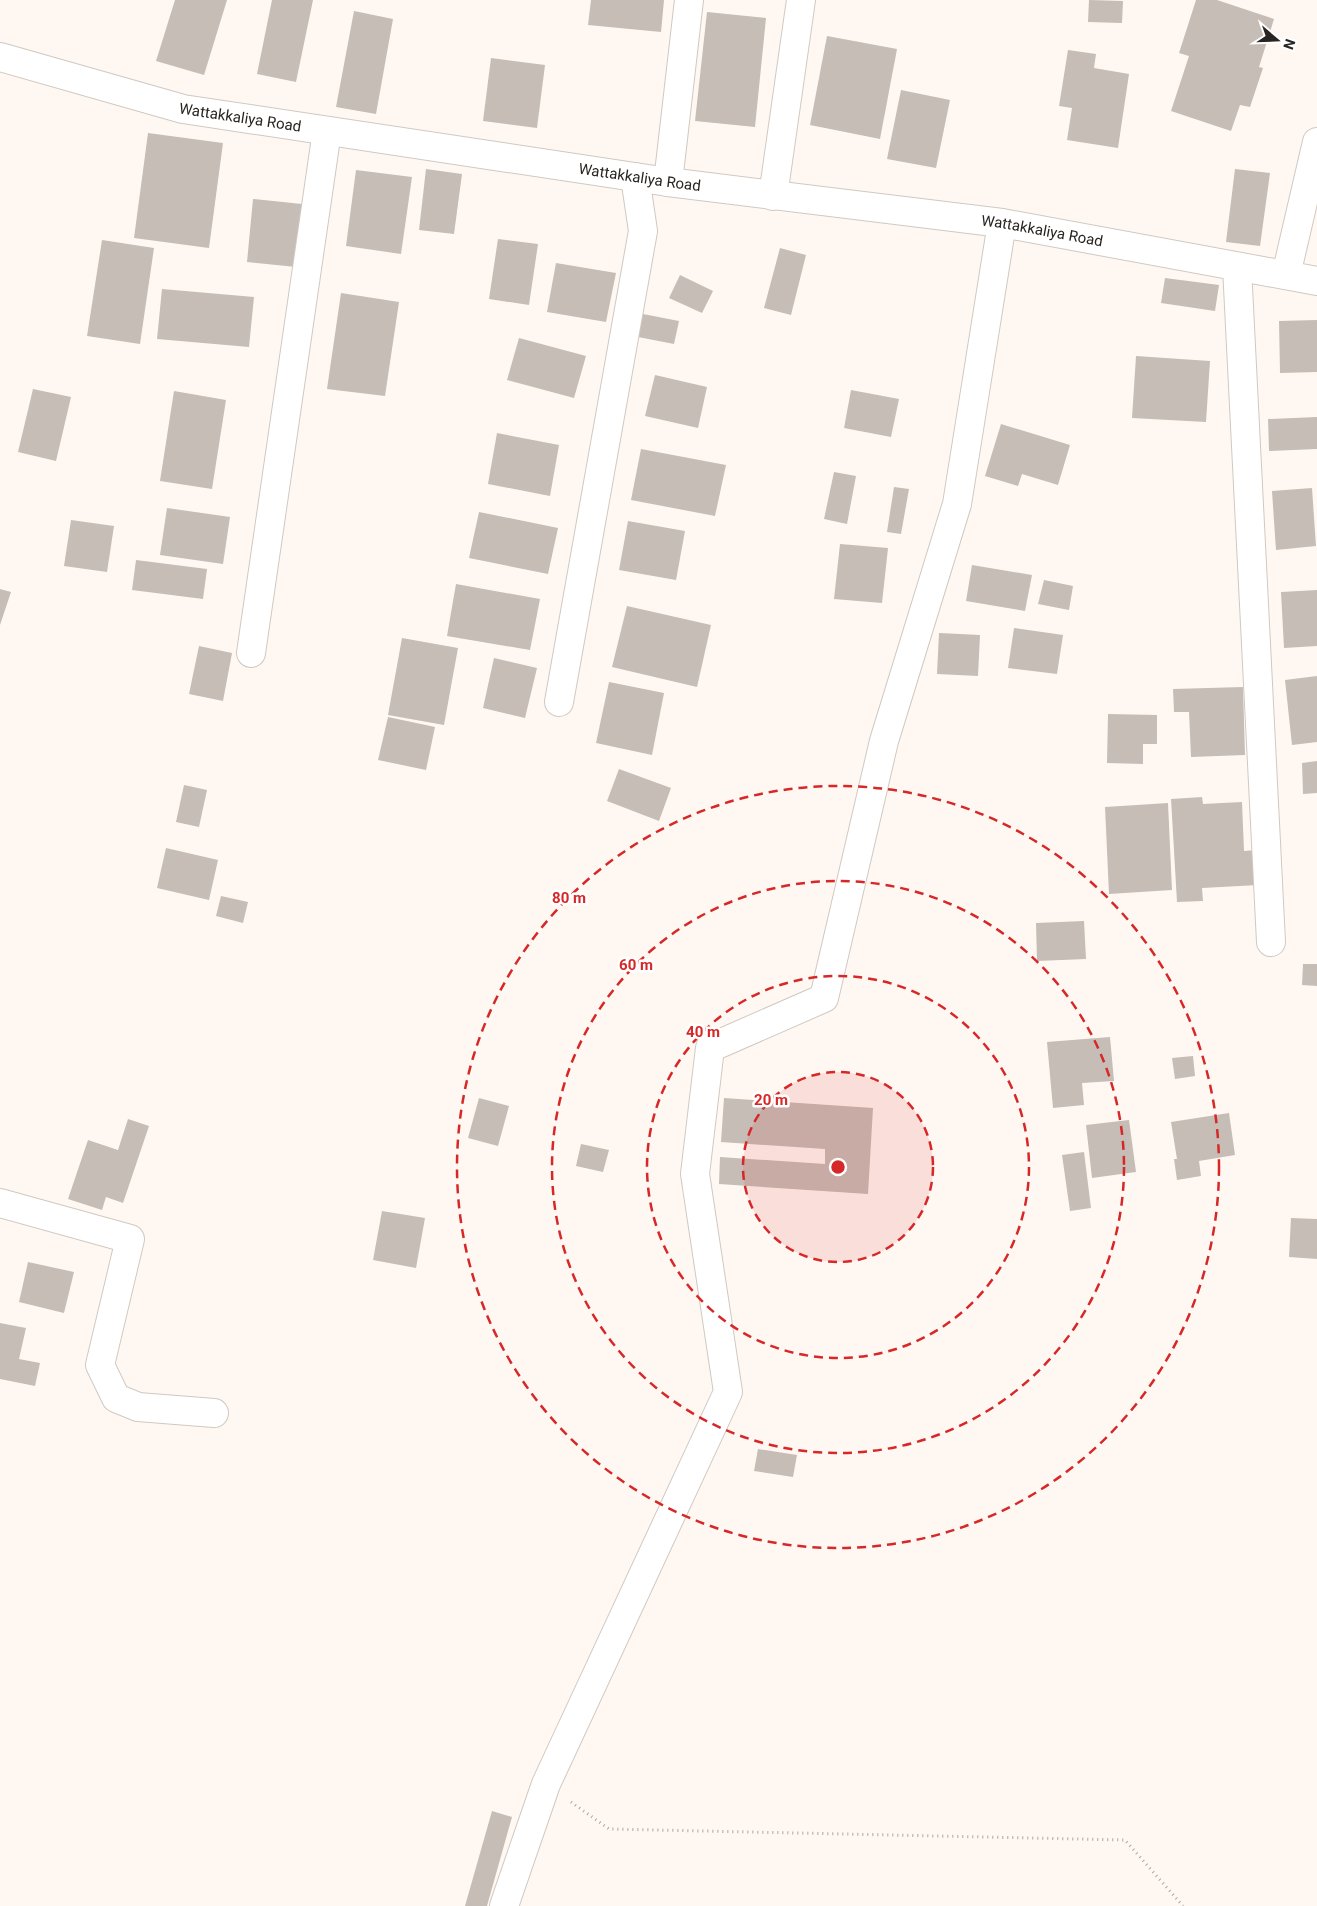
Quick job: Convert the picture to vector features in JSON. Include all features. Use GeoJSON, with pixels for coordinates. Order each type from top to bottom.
{"type":"FeatureCollection","features":[{"type":"Feature","properties":{"kind":"street"},"geometry":{"type":"LineString","coordinates":[[668,182],[689,0]]}},
{"type":"Feature","properties":{"kind":"street"},"geometry":{"type":"LineString","coordinates":[[773,196],[801,0]]}},
{"type":"Feature","properties":{"kind":"street","name":"Wattakkaliya Road"},"geometry":{"type":"LineString","coordinates":[[0,58],[183,109],[668,182],[1002,223],[1317,281]]}},
{"type":"Feature","properties":{"kind":"street"},"geometry":{"type":"LineString","coordinates":[[251,653],[328,131]]}},
{"type":"Feature","properties":{"kind":"street"},"geometry":{"type":"LineString","coordinates":[[1286,275],[1317,142]]}},
{"type":"Feature","properties":{"kind":"street"},"geometry":{"type":"LineString","coordinates":[[559,702],[644,231],[635,177]]}},
{"type":"Feature","properties":{"kind":"street"},"geometry":{"type":"LineString","coordinates":[[504,1906],[546,1784],[728,1392],[695,1174],[710,1048],[824,998],[884,741],[957,504],[1002,223]]}},
{"type":"Feature","properties":{"kind":"street"},"geometry":{"type":"LineString","coordinates":[[1237,267],[1271,942]]}},
{"type":"Feature","properties":{"kind":"street"},"geometry":{"type":"LineString","coordinates":[[0,1203],[130,1239],[100,1365],[116,1398],[138,1407],[214,1413]]}},
{"type":"Feature","properties":{"kind":"path"},"geometry":{"type":"LineString","coordinates":[[546,1784],[609,1829],[1125,1840],[1183,1906]]}},
{"type":"Feature","properties":{"kind":"building"},"geometry":{"type":"Polygon","coordinates":[[[175,0],[227,0],[204,75],[156,61],[175,0]]]}},
{"type":"Feature","properties":{"kind":"building"},"geometry":{"type":"Polygon","coordinates":[[[272,0],[313,0],[296,82],[257,74],[272,0]]]}},
{"type":"Feature","properties":{"kind":"building"},"geometry":{"type":"Polygon","coordinates":[[[591,0],[664,0],[661,32],[588,25],[591,0]]]}},
{"type":"Feature","properties":{"kind":"building"},"geometry":{"type":"Polygon","coordinates":[[[1089,0],[1123,1],[1122,23],[1088,22],[1089,0]]]}},
{"type":"Feature","properties":{"kind":"building"},"geometry":{"type":"Polygon","coordinates":[[[1196,0],[1217,0],[1274,19],[1259,67],[1263,68],[1250,107],[1240,105],[1231,131],[1171,111],[1189,56],[1179,53],[1196,0]]]}},
{"type":"Feature","properties":{"kind":"building"},"geometry":{"type":"Polygon","coordinates":[[[354,11],[393,19],[376,114],[336,107],[354,11]]]}},
{"type":"Feature","properties":{"kind":"building"},"geometry":{"type":"Polygon","coordinates":[[[707,12],[766,18],[755,127],[695,121],[707,12]]]}},
{"type":"Feature","properties":{"kind":"building"},"geometry":{"type":"Polygon","coordinates":[[[827,36],[897,49],[880,139],[810,125],[827,36]]]}},
{"type":"Feature","properties":{"kind":"building"},"geometry":{"type":"Polygon","coordinates":[[[1068,50],[1096,54],[1094,68],[1129,74],[1118,148],[1067,140],[1072,108],[1059,106],[1068,50]]]}},
{"type":"Feature","properties":{"kind":"building"},"geometry":{"type":"Polygon","coordinates":[[[491,58],[545,65],[537,128],[483,121],[491,58]]]}},
{"type":"Feature","properties":{"kind":"building"},"geometry":{"type":"Polygon","coordinates":[[[901,90],[950,100],[936,168],[887,159],[901,90]]]}},
{"type":"Feature","properties":{"kind":"building"},"geometry":{"type":"Polygon","coordinates":[[[148,133],[223,143],[209,248],[134,238],[148,133]]]}},
{"type":"Feature","properties":{"kind":"building"},"geometry":{"type":"Polygon","coordinates":[[[426,169],[462,174],[454,234],[419,230],[426,169]]]}},
{"type":"Feature","properties":{"kind":"building"},"geometry":{"type":"Polygon","coordinates":[[[1235,169],[1270,173],[1260,246],[1226,242],[1235,169]]]}},
{"type":"Feature","properties":{"kind":"building"},"geometry":{"type":"Polygon","coordinates":[[[356,170],[412,177],[401,254],[346,246],[356,170]]]}},
{"type":"Feature","properties":{"kind":"building"},"geometry":{"type":"Polygon","coordinates":[[[253,199],[302,204],[296,267],[247,262],[253,199]]]}},
{"type":"Feature","properties":{"kind":"building"},"geometry":{"type":"Polygon","coordinates":[[[498,239],[538,244],[529,305],[489,299],[498,239]]]}},
{"type":"Feature","properties":{"kind":"building"},"geometry":{"type":"Polygon","coordinates":[[[102,240],[154,248],[140,344],[87,336],[102,240]]]}},
{"type":"Feature","properties":{"kind":"building"},"geometry":{"type":"Polygon","coordinates":[[[780,248],[806,255],[791,315],[764,308],[780,248]]]}},
{"type":"Feature","properties":{"kind":"building"},"geometry":{"type":"Polygon","coordinates":[[[556,263],[616,273],[606,322],[547,312],[556,263]]]}},
{"type":"Feature","properties":{"kind":"building"},"geometry":{"type":"Polygon","coordinates":[[[680,275],[713,291],[702,313],[669,298],[680,275]]]}},
{"type":"Feature","properties":{"kind":"building"},"geometry":{"type":"Polygon","coordinates":[[[1165,278],[1219,285],[1215,311],[1161,303],[1165,278]]]}},
{"type":"Feature","properties":{"kind":"building"},"geometry":{"type":"Polygon","coordinates":[[[162,289],[254,297],[249,347],[157,339],[162,289]]]}},
{"type":"Feature","properties":{"kind":"building"},"geometry":{"type":"Polygon","coordinates":[[[341,293],[399,302],[385,396],[327,389],[341,293]]]}},
{"type":"Feature","properties":{"kind":"building"},"geometry":{"type":"Polygon","coordinates":[[[643,314],[679,321],[674,344],[638,337],[643,314]]]}},
{"type":"Feature","properties":{"kind":"building"},"geometry":{"type":"Polygon","coordinates":[[[1317,320],[1317,372],[1280,373],[1279,321],[1317,320]]]}},
{"type":"Feature","properties":{"kind":"building"},"geometry":{"type":"Polygon","coordinates":[[[519,338],[586,356],[574,398],[507,380],[519,338]]]}},
{"type":"Feature","properties":{"kind":"building"},"geometry":{"type":"Polygon","coordinates":[[[1136,356],[1210,361],[1206,422],[1132,418],[1136,356]]]}},
{"type":"Feature","properties":{"kind":"building"},"geometry":{"type":"Polygon","coordinates":[[[655,375],[707,387],[698,428],[645,416],[655,375]]]}},
{"type":"Feature","properties":{"kind":"building"},"geometry":{"type":"Polygon","coordinates":[[[33,389],[71,397],[56,461],[18,452],[33,389]]]}},
{"type":"Feature","properties":{"kind":"building"},"geometry":{"type":"Polygon","coordinates":[[[851,390],[899,399],[891,437],[844,428],[851,390]]]}},
{"type":"Feature","properties":{"kind":"building"},"geometry":{"type":"Polygon","coordinates":[[[174,391],[226,400],[212,489],[160,481],[174,391]]]}},
{"type":"Feature","properties":{"kind":"building"},"geometry":{"type":"Polygon","coordinates":[[[1317,417],[1317,449],[1269,451],[1268,419],[1317,417]]]}},
{"type":"Feature","properties":{"kind":"building"},"geometry":{"type":"Polygon","coordinates":[[[1001,424],[1070,445],[1058,485],[1022,474],[1018,486],[985,476],[1001,424]]]}},
{"type":"Feature","properties":{"kind":"building"},"geometry":{"type":"Polygon","coordinates":[[[497,433],[559,445],[550,496],[488,484],[497,433]]]}},
{"type":"Feature","properties":{"kind":"building"},"geometry":{"type":"Polygon","coordinates":[[[641,449],[726,465],[715,516],[631,500],[641,449]]]}},
{"type":"Feature","properties":{"kind":"building"},"geometry":{"type":"Polygon","coordinates":[[[834,472],[856,476],[847,524],[824,519],[834,472]]]}},
{"type":"Feature","properties":{"kind":"building"},"geometry":{"type":"Polygon","coordinates":[[[894,487],[909,489],[901,534],[887,532],[894,487]]]}},
{"type":"Feature","properties":{"kind":"building"},"geometry":{"type":"Polygon","coordinates":[[[1312,488],[1316,546],[1276,550],[1272,491],[1312,488]]]}},
{"type":"Feature","properties":{"kind":"building"},"geometry":{"type":"Polygon","coordinates":[[[167,508],[230,517],[223,564],[160,555],[167,508]]]}},
{"type":"Feature","properties":{"kind":"building"},"geometry":{"type":"Polygon","coordinates":[[[479,512],[558,528],[548,574],[469,558],[479,512]]]}},
{"type":"Feature","properties":{"kind":"building"},"geometry":{"type":"Polygon","coordinates":[[[71,520],[114,526],[107,572],[64,566],[71,520]]]}},
{"type":"Feature","properties":{"kind":"building"},"geometry":{"type":"Polygon","coordinates":[[[628,521],[685,531],[676,580],[619,570],[628,521]]]}},
{"type":"Feature","properties":{"kind":"building"},"geometry":{"type":"Polygon","coordinates":[[[840,544],[888,548],[882,603],[834,599],[840,544]]]}},
{"type":"Feature","properties":{"kind":"building"},"geometry":{"type":"Polygon","coordinates":[[[136,560],[207,569],[203,599],[132,590],[136,560]]]}},
{"type":"Feature","properties":{"kind":"building"},"geometry":{"type":"Polygon","coordinates":[[[972,565],[1032,575],[1025,611],[966,601],[972,565]]]}},
{"type":"Feature","properties":{"kind":"building"},"geometry":{"type":"Polygon","coordinates":[[[1044,580],[1073,586],[1069,610],[1038,604],[1044,580]]]}},
{"type":"Feature","properties":{"kind":"building"},"geometry":{"type":"Polygon","coordinates":[[[456,584],[540,599],[530,650],[447,636],[456,584]]]}},
{"type":"Feature","properties":{"kind":"building"},"geometry":{"type":"Polygon","coordinates":[[[0,589],[11,592],[0,625],[0,589]]]}},
{"type":"Feature","properties":{"kind":"building"},"geometry":{"type":"Polygon","coordinates":[[[1317,590],[1317,646],[1284,648],[1281,592],[1317,590]]]}},
{"type":"Feature","properties":{"kind":"building"},"geometry":{"type":"Polygon","coordinates":[[[627,606],[711,625],[697,687],[612,667],[627,606]]]}},
{"type":"Feature","properties":{"kind":"building"},"geometry":{"type":"Polygon","coordinates":[[[1014,628],[1063,635],[1057,674],[1008,668],[1014,628]]]}},
{"type":"Feature","properties":{"kind":"building"},"geometry":{"type":"Polygon","coordinates":[[[939,633],[980,635],[978,676],[937,674],[939,633]]]}},
{"type":"Feature","properties":{"kind":"building"},"geometry":{"type":"Polygon","coordinates":[[[402,638],[458,648],[444,725],[388,715],[402,638]]]}},
{"type":"Feature","properties":{"kind":"building"},"geometry":{"type":"Polygon","coordinates":[[[199,646],[232,653],[223,701],[189,694],[199,646]]]}},
{"type":"Feature","properties":{"kind":"building"},"geometry":{"type":"Polygon","coordinates":[[[494,658],[537,668],[525,718],[483,708],[494,658]]]}},
{"type":"Feature","properties":{"kind":"building"},"geometry":{"type":"Polygon","coordinates":[[[1317,676],[1317,742],[1292,745],[1285,680],[1317,676]]]}},
{"type":"Feature","properties":{"kind":"building"},"geometry":{"type":"Polygon","coordinates":[[[609,682],[664,693],[652,755],[596,743],[609,682]]]}},
{"type":"Feature","properties":{"kind":"building"},"geometry":{"type":"Polygon","coordinates":[[[1243,687],[1245,755],[1191,757],[1189,712],[1174,712],[1173,689],[1243,687]]]}},
{"type":"Feature","properties":{"kind":"building"},"geometry":{"type":"Polygon","coordinates":[[[1108,714],[1157,715],[1157,744],[1143,744],[1143,764],[1107,763],[1108,714]]]}},
{"type":"Feature","properties":{"kind":"building"},"geometry":{"type":"Polygon","coordinates":[[[388,717],[435,727],[426,770],[378,760],[388,717]]]}},
{"type":"Feature","properties":{"kind":"building"},"geometry":{"type":"Polygon","coordinates":[[[1317,761],[1317,793],[1303,794],[1302,763],[1317,761]]]}},
{"type":"Feature","properties":{"kind":"building"},"geometry":{"type":"Polygon","coordinates":[[[619,769],[671,788],[659,821],[607,801],[619,769]]]}},
{"type":"Feature","properties":{"kind":"building"},"geometry":{"type":"Polygon","coordinates":[[[184,785],[207,790],[199,827],[176,822],[184,785]]]}},
{"type":"Feature","properties":{"kind":"building"},"geometry":{"type":"Polygon","coordinates":[[[1202,797],[1203,804],[1242,802],[1244,851],[1256,850],[1258,885],[1202,888],[1203,901],[1177,902],[1171,799],[1202,797]]]}},
{"type":"Feature","properties":{"kind":"building"},"geometry":{"type":"Polygon","coordinates":[[[1168,803],[1172,890],[1109,894],[1105,807],[1168,803]]]}},
{"type":"Feature","properties":{"kind":"building"},"geometry":{"type":"Polygon","coordinates":[[[166,848],[218,860],[209,900],[157,888],[166,848]]]}},
{"type":"Feature","properties":{"kind":"building"},"geometry":{"type":"Polygon","coordinates":[[[221,896],[248,902],[243,923],[216,916],[221,896]]]}},
{"type":"Feature","properties":{"kind":"building"},"geometry":{"type":"Polygon","coordinates":[[[1084,921],[1086,959],[1037,961],[1036,923],[1084,921]]]}},
{"type":"Feature","properties":{"kind":"building"},"geometry":{"type":"Polygon","coordinates":[[[1303,964],[1317,964],[1317,986],[1302,985],[1303,964]]]}},
{"type":"Feature","properties":{"kind":"building"},"geometry":{"type":"Polygon","coordinates":[[[1110,1037],[1114,1081],[1082,1083],[1084,1105],[1053,1108],[1047,1042],[1110,1037]]]}},
{"type":"Feature","properties":{"kind":"building"},"geometry":{"type":"Polygon","coordinates":[[[1193,1056],[1195,1076],[1175,1079],[1172,1058],[1193,1056]]]}},
{"type":"Feature","properties":{"kind":"building"},"geometry":{"type":"Polygon","coordinates":[[[479,1098],[509,1106],[498,1146],[468,1138],[479,1098]]]}},
{"type":"Feature","properties":{"kind":"building"},"geometry":{"type":"Polygon","coordinates":[[[724,1098],[873,1108],[868,1194],[719,1184],[720,1157],[825,1164],[825,1149],[721,1142],[724,1098]]]}},
{"type":"Feature","properties":{"kind":"building"},"geometry":{"type":"Polygon","coordinates":[[[1229,1113],[1235,1155],[1199,1161],[1201,1176],[1177,1180],[1174,1159],[1177,1159],[1171,1122],[1229,1113]]]}},
{"type":"Feature","properties":{"kind":"building"},"geometry":{"type":"Polygon","coordinates":[[[128,1119],[149,1126],[123,1203],[106,1197],[102,1210],[68,1199],[88,1140],[118,1150],[128,1119]]]}},
{"type":"Feature","properties":{"kind":"building"},"geometry":{"type":"Polygon","coordinates":[[[1129,1120],[1136,1172],[1092,1178],[1086,1125],[1129,1120]]]}},
{"type":"Feature","properties":{"kind":"building"},"geometry":{"type":"Polygon","coordinates":[[[581,1144],[609,1150],[603,1172],[576,1166],[581,1144]]]}},
{"type":"Feature","properties":{"kind":"building"},"geometry":{"type":"Polygon","coordinates":[[[1084,1152],[1091,1208],[1070,1211],[1062,1155],[1084,1152]]]}},
{"type":"Feature","properties":{"kind":"building"},"geometry":{"type":"Polygon","coordinates":[[[382,1211],[425,1218],[416,1268],[373,1260],[382,1211]]]}},
{"type":"Feature","properties":{"kind":"building"},"geometry":{"type":"Polygon","coordinates":[[[1291,1218],[1317,1219],[1317,1259],[1289,1257],[1291,1218]]]}},
{"type":"Feature","properties":{"kind":"building"},"geometry":{"type":"Polygon","coordinates":[[[28,1262],[74,1272],[64,1313],[19,1302],[28,1262]]]}},
{"type":"Feature","properties":{"kind":"building"},"geometry":{"type":"Polygon","coordinates":[[[0,1323],[26,1328],[19,1359],[40,1363],[35,1386],[0,1379],[0,1323]]]}},
{"type":"Feature","properties":{"kind":"building"},"geometry":{"type":"Polygon","coordinates":[[[758,1449],[797,1455],[793,1477],[754,1471],[758,1449]]]}},
{"type":"Feature","properties":{"kind":"building"},"geometry":{"type":"Polygon","coordinates":[[[492,1811],[512,1817],[487,1906],[465,1906],[492,1811]]]}}]}
